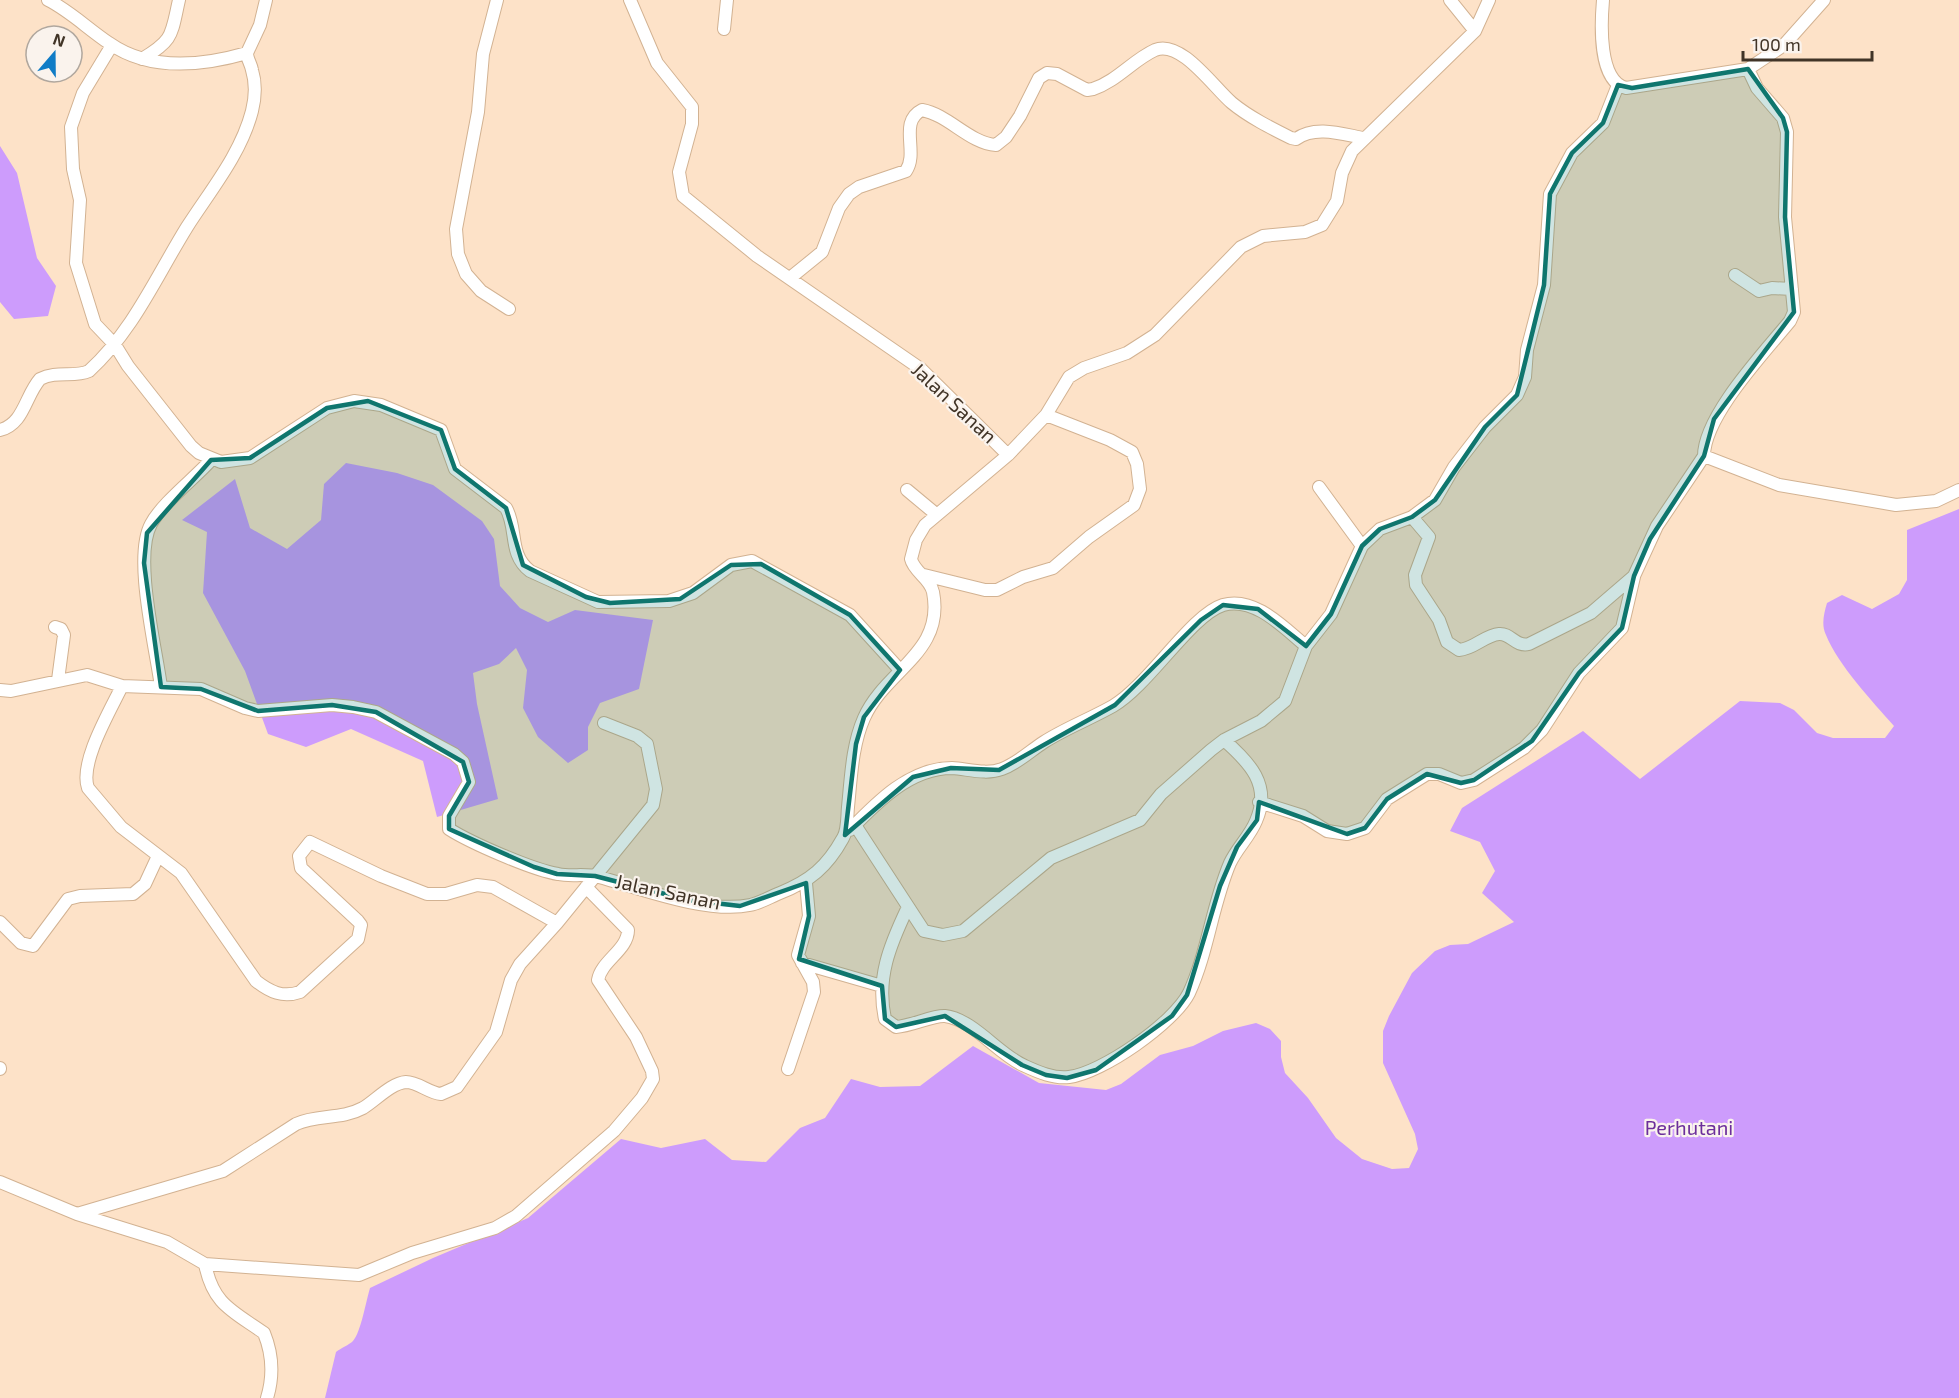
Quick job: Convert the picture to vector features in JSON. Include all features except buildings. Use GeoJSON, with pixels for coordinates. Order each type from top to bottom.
{"type":"FeatureCollection","features":[{"type":"Feature","properties":{"kind":"street"},"geometry":{"type":"LineString","coordinates":[[48,0],[112,45],[142,59],[168,64],[204,63],[247,53]]}},
{"type":"Feature","properties":{"kind":"street"},"geometry":{"type":"LineString","coordinates":[[142,59],[164,46],[171,33],[179,0]]}},
{"type":"Feature","properties":{"kind":"street"},"geometry":{"type":"LineString","coordinates":[[0,430],[12,425],[19,417],[40,379],[55,373],[84,374],[115,345],[236,148],[253,105],[254,78],[247,53],[260,25],[266,0]]}},
{"type":"Feature","properties":{"kind":"street"},"geometry":{"type":"LineString","coordinates":[[498,0],[483,54],[478,112],[456,229],[458,254],[466,273],[482,291],[509,309]]}},
{"type":"Feature","properties":{"kind":"street","name":"Jalan Sanan"},"geometry":{"type":"LineString","coordinates":[[0,690],[11,691],[87,675],[122,686],[201,689],[245,708],[258,711],[332,705],[376,712],[421,735],[463,762],[470,782],[449,816],[449,830],[534,867],[557,874],[595,876],[647,892],[687,900],[740,906],[752,904],[806,882],[830,858],[845,836],[856,744],[864,717],[900,670],[922,651],[930,633],[936,606],[933,589],[924,574],[912,563],[912,553],[920,532],[1008,454],[921,369],[757,256],[683,196],[679,172],[692,124],[692,107],[657,63],[630,0]]}},
{"type":"Feature","properties":{"kind":"street"},"geometry":{"type":"LineString","coordinates":[[724,29],[727,0]]}},
{"type":"Feature","properties":{"kind":"street"},"geometry":{"type":"LineString","coordinates":[[1449,0],[1474,31]]}},
{"type":"Feature","properties":{"kind":"street"},"geometry":{"type":"LineString","coordinates":[[1008,454],[1046,415],[1069,377],[1083,368],[1127,354],[1155,335],[1241,248],[1263,236],[1305,232],[1322,225],[1337,201],[1347,160],[1363,138],[1448,60],[1474,31],[1489,0]]}},
{"type":"Feature","properties":{"kind":"street"},"geometry":{"type":"LineString","coordinates":[[855,825],[907,909],[924,931],[943,935],[963,931],[1051,858],[1140,820],[1161,794],[1224,740],[1261,721],[1285,701],[1306,646],[1331,614],[1362,546],[1380,529],[1412,517],[1435,500],[1454,466],[1485,427],[1517,395],[1522,385],[1527,350],[1544,285],[1550,194],[1572,153],[1603,123],[1618,85],[1605,59],[1601,38],[1603,0]]}},
{"type":"Feature","properties":{"kind":"street"},"geometry":{"type":"LineString","coordinates":[[1618,85],[1632,88],[1748,69],[1784,45],[1824,0]]}},
{"type":"Feature","properties":{"kind":"street"},"geometry":{"type":"LineString","coordinates":[[112,45],[79,103],[70,134],[73,169],[80,200],[76,263],[95,324],[115,345],[128,366],[191,446],[211,460],[221,462],[250,458],[327,408],[341,403],[361,401],[381,405],[441,430],[455,469],[506,508],[514,549],[522,565],[530,571],[598,602],[669,601],[693,593],[731,565],[752,561],[850,615],[900,670]]}},
{"type":"Feature","properties":{"kind":"street"},"geometry":{"type":"LineString","coordinates":[[790,278],[822,252],[839,208],[849,194],[859,187],[906,171],[910,162],[911,124],[917,113],[922,110],[941,115],[985,143],[996,145],[1006,137],[1039,78],[1047,73],[1057,74],[1078,86],[1093,89],[1124,72],[1155,50],[1173,51],[1185,57],[1232,103],[1291,138],[1296,139],[1304,132],[1326,132],[1363,138]]}},
{"type":"Feature","properties":{"kind":"street"},"geometry":{"type":"LineString","coordinates":[[1259,802],[1303,816],[1327,831],[1347,834],[1365,828],[1387,799],[1427,774],[1439,774],[1461,783],[1474,780],[1532,741],[1586,664],[1617,634],[1624,621],[1634,576],[1656,526],[1704,456],[1704,444],[1714,419],[1792,317],[1792,290],[1785,217],[1787,132],[1783,118],[1757,87],[1748,69]]}},
{"type":"Feature","properties":{"kind":"street"},"geometry":{"type":"LineString","coordinates":[[1735,275],[1759,291],[1772,288],[1792,290]]}},
{"type":"Feature","properties":{"kind":"street"},"geometry":{"type":"LineString","coordinates":[[924,574],[985,590],[997,590],[1023,576],[1058,564],[1089,537],[1134,505],[1140,489],[1137,464],[1132,452],[1110,440],[1046,415]]}},
{"type":"Feature","properties":{"kind":"street"},"geometry":{"type":"LineString","coordinates":[[1704,456],[1779,485],[1896,505],[1936,501],[1959,490]]}},
{"type":"Feature","properties":{"kind":"street"},"geometry":{"type":"LineString","coordinates":[[161,687],[146,580],[144,546],[152,521],[211,460]]}},
{"type":"Feature","properties":{"kind":"street"},"geometry":{"type":"LineString","coordinates":[[1319,487],[1362,546]]}},
{"type":"Feature","properties":{"kind":"street"},"geometry":{"type":"LineString","coordinates":[[907,490],[937,515]]}},
{"type":"Feature","properties":{"kind":"street"},"geometry":{"type":"LineString","coordinates":[[1412,517],[1429,537],[1415,574],[1416,585],[1439,620],[1447,642],[1460,650],[1497,634],[1504,634],[1518,644],[1529,644],[1591,613],[1634,576]]}},
{"type":"Feature","properties":{"kind":"street"},"geometry":{"type":"LineString","coordinates":[[845,836],[913,777],[951,768],[999,771],[1011,766],[1043,742],[1115,705],[1146,679],[1196,625],[1213,610],[1223,605],[1235,603],[1258,609],[1306,646]]}},
{"type":"Feature","properties":{"kind":"street"},"geometry":{"type":"LineString","coordinates":[[55,627],[61,629],[64,635],[58,680]]}},
{"type":"Feature","properties":{"kind":"street"},"geometry":{"type":"LineString","coordinates":[[122,686],[88,761],[85,780],[88,788],[121,827],[191,885],[256,981],[266,989],[279,994],[291,995],[300,992],[358,939],[361,932],[358,921],[301,868],[299,856],[310,842],[381,876],[427,894],[446,894],[477,885],[493,887],[557,923]]}},
{"type":"Feature","properties":{"kind":"street"},"geometry":{"type":"LineString","coordinates":[[77,1214],[216,1174],[296,1124],[332,1118],[362,1109],[399,1084],[412,1083],[433,1093],[449,1092],[457,1087],[496,1032],[515,971],[649,812],[656,789],[647,744],[637,736],[604,723]]}},
{"type":"Feature","properties":{"kind":"street"},"geometry":{"type":"LineString","coordinates":[[907,909],[888,951],[882,987],[885,1018],[896,1027],[913,1026],[945,1016],[955,1019],[1022,1065],[1046,1075],[1067,1078],[1096,1070],[1172,1016],[1187,995],[1220,886],[1237,847],[1257,820],[1262,787],[1247,760],[1224,740]]}},
{"type":"Feature","properties":{"kind":"street"},"geometry":{"type":"LineString","coordinates":[[0,922],[21,943],[33,946],[68,899],[80,896],[133,894],[145,884],[158,856]]}},
{"type":"Feature","properties":{"kind":"street"},"geometry":{"type":"LineString","coordinates":[[788,1069],[814,992],[813,982],[798,955],[809,916],[806,882]]}},
{"type":"Feature","properties":{"kind":"street"},"geometry":{"type":"LineString","coordinates":[[0,1182],[77,1214],[167,1242],[205,1264],[344,1275],[370,1271],[412,1253],[506,1224],[614,1131],[649,1088],[653,1079],[652,1071],[636,1037],[598,980],[603,968],[625,941],[628,930],[586,887]]}},
{"type":"Feature","properties":{"kind":"street"},"geometry":{"type":"LineString","coordinates":[[802,963],[882,987]]}},
{"type":"Feature","properties":{"kind":"street"},"geometry":{"type":"LineString","coordinates":[[205,1264],[208,1281],[223,1304],[235,1315],[264,1333],[272,1359],[271,1385],[267,1398]]}},
{"type":"Feature","properties":{"kind":"highlighted area"},"geometry":{"type":"Polygon","coordinates":[[[1748,69],[1783,118],[1787,132],[1785,217],[1794,312],[1714,419],[1704,456],[1650,539],[1634,576],[1622,628],[1579,673],[1532,741],[1474,780],[1461,783],[1427,774],[1387,799],[1365,828],[1347,834],[1259,802],[1257,820],[1237,847],[1220,886],[1187,995],[1172,1016],[1096,1070],[1067,1078],[1046,1075],[1022,1065],[945,1016],[896,1027],[885,1019],[882,986],[799,959],[809,916],[806,883],[740,906],[688,900],[595,876],[557,874],[534,867],[449,829],[449,816],[469,782],[463,762],[376,712],[332,705],[258,711],[201,689],[161,687],[144,563],[147,533],[211,460],[250,458],[327,408],[368,401],[441,430],[455,469],[506,508],[523,565],[586,597],[610,603],[680,599],[731,565],[761,564],[850,615],[900,670],[864,717],[856,744],[845,835],[913,777],[951,768],[999,770],[1115,705],[1201,620],[1223,605],[1258,609],[1306,646],[1331,614],[1362,546],[1380,529],[1412,517],[1435,500],[1485,427],[1517,395],[1544,285],[1550,194],[1572,153],[1603,123],[1618,85],[1632,88],[1748,69]]]}},
{"type":"Feature","properties":{"kind":"green space"},"geometry":{"type":"Polygon","coordinates":[[[0,146],[17,173],[37,258],[56,286],[48,316],[14,319],[0,302],[0,146]]]}},
{"type":"Feature","properties":{"kind":"green space"},"geometry":{"type":"Polygon","coordinates":[[[346,463],[397,473],[433,485],[482,521],[494,539],[500,586],[520,608],[548,622],[575,610],[653,620],[639,689],[600,703],[588,727],[588,750],[568,763],[538,737],[523,708],[527,670],[516,648],[499,664],[473,673],[477,704],[498,799],[437,817],[423,761],[351,729],[306,747],[268,734],[245,671],[203,593],[207,532],[182,520],[235,479],[250,528],[287,549],[321,520],[324,484],[346,463]]]}},
{"type":"Feature","properties":{"kind":"green space","name":"Perhutani"},"geometry":{"type":"Polygon","coordinates":[[[1959,509],[1959,1398],[325,1398],[336,1352],[356,1337],[370,1288],[433,1258],[528,1218],[621,1139],[661,1148],[705,1139],[732,1160],[766,1162],[800,1128],[825,1118],[851,1079],[880,1087],[920,1086],[973,1046],[1039,1083],[1106,1090],[1121,1084],[1160,1055],[1193,1046],[1223,1031],[1256,1023],[1270,1029],[1281,1041],[1281,1057],[1285,1073],[1308,1098],[1336,1138],[1362,1159],[1392,1169],[1409,1168],[1418,1149],[1415,1134],[1383,1063],[1383,1031],[1389,1016],[1412,973],[1435,951],[1450,945],[1468,944],[1514,922],[1482,893],[1495,871],[1480,842],[1450,831],[1462,808],[1583,731],[1640,779],[1740,701],[1780,703],[1794,710],[1817,733],[1833,738],[1885,738],[1894,726],[1847,671],[1824,631],[1823,623],[1827,603],[1842,595],[1872,609],[1899,594],[1907,580],[1907,530],[1959,509]]]}}]}
